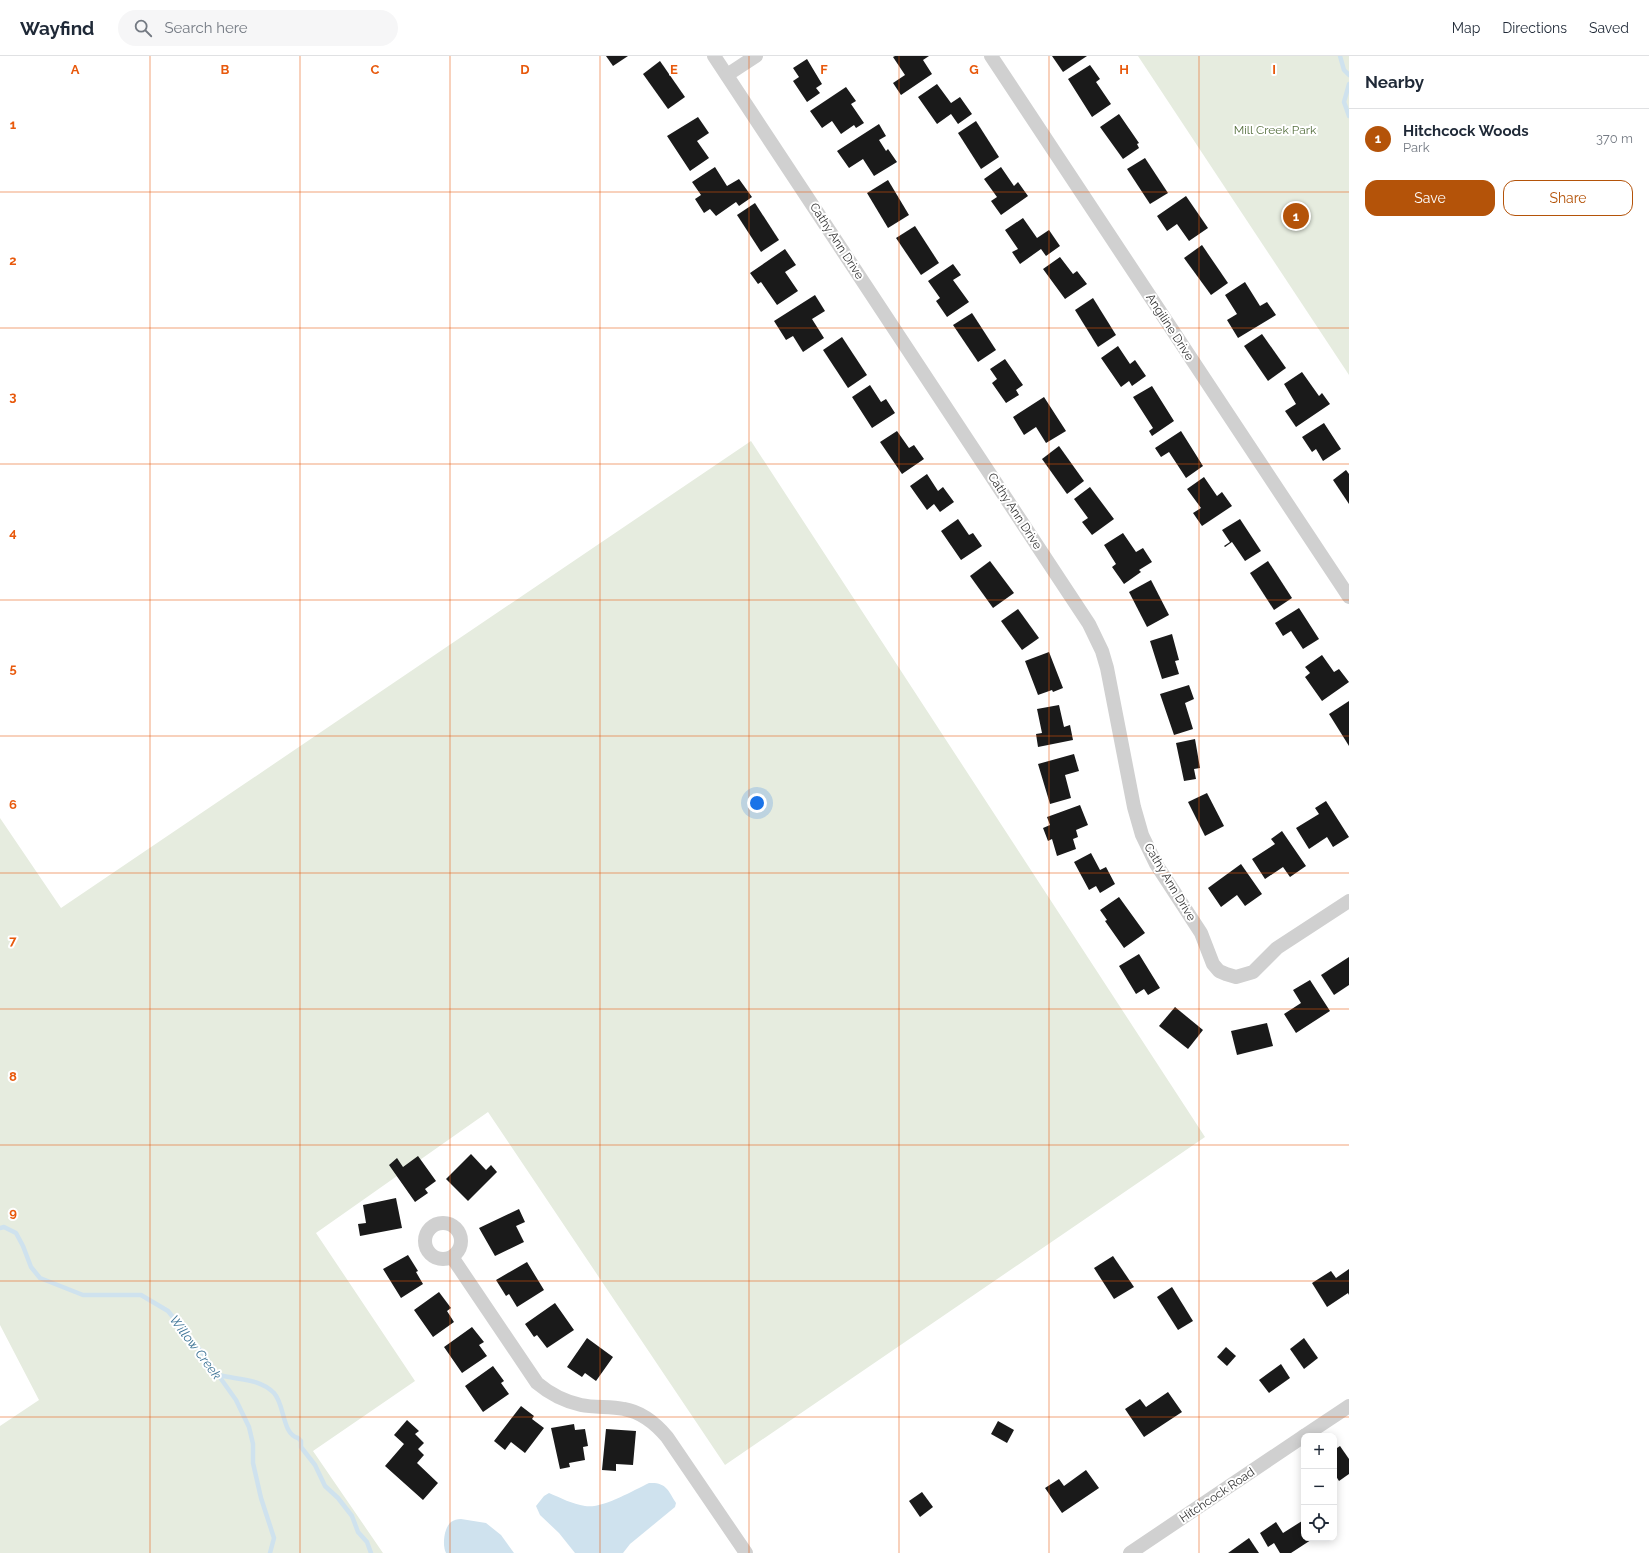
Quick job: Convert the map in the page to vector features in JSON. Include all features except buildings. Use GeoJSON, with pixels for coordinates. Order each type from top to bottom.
{"type":"FeatureCollection","features":[{"type":"Feature","properties":{"kind":"street","name":"Cathy Ann Drive"},"geometry":{"type":"LineString","coordinates":[[714,56],[1089,624],[1102,651],[1107,668],[1134,806],[1142,835],[1149,851],[1201,933],[1213,964],[1219,971],[1231,976],[1244,976],[1253,972],[1277,948],[1349,900]]}},
{"type":"Feature","properties":{"kind":"street"},"geometry":{"type":"LineString","coordinates":[[727,75],[756,56]]}},
{"type":"Feature","properties":{"kind":"street","name":"Angiline Drive"},"geometry":{"type":"LineString","coordinates":[[991,56],[1349,597]]}},
{"type":"Feature","properties":{"kind":"street"},"geometry":{"type":"LineString","coordinates":[[452,1257],[537,1383],[551,1395],[568,1402],[582,1406],[625,1409],[656,1424],[667,1437],[746,1553]]}},
{"type":"Feature","properties":{"kind":"street","name":"Hitchcock Road"},"geometry":{"type":"LineString","coordinates":[[1308,1433],[1349,1406]]}},
{"type":"Feature","properties":{"kind":"street","name":"Hitchcock Road"},"geometry":{"type":"LineString","coordinates":[[1130,1553],[1301,1438]]}},
{"type":"Feature","properties":{"kind":"green space","name":"Mill Creek Park"},"geometry":{"type":"Polygon","coordinates":[[[1138,56],[1349,56],[1349,375],[1138,56]]]}},
{"type":"Feature","properties":{"kind":"green space"},"geometry":{"type":"Polygon","coordinates":[[[751,441],[1205,1137],[725,1465],[488,1112],[316,1233],[415,1381],[313,1451],[383,1553],[0,1553],[0,1426],[39,1400],[0,1325],[0,818],[61,908],[751,441]]]}},
{"type":"Feature","properties":{"kind":"water"},"geometry":{"type":"Polygon","coordinates":[[[649,1483],[663,1485],[671,1494],[676,1503],[675,1507],[630,1544],[623,1553],[575,1553],[559,1533],[540,1515],[536,1506],[544,1496],[549,1493],[580,1505],[600,1505],[617,1499],[649,1483]]]}},
{"type":"Feature","properties":{"kind":"water"},"geometry":{"type":"Polygon","coordinates":[[[461,1519],[486,1523],[501,1535],[514,1553],[446,1553],[444,1541],[445,1532],[451,1522],[461,1519]]]}},
{"type":"Feature","properties":{"kind":"waterway"},"geometry":{"type":"LineString","coordinates":[[1340,56],[1344,70],[1349,75]]}},
{"type":"Feature","properties":{"kind":"waterway"},"geometry":{"type":"LineString","coordinates":[[1349,84],[1344,102],[1349,116]]}},
{"type":"Feature","properties":{"kind":"waterway","name":"Willow Creek"},"geometry":{"type":"LineString","coordinates":[[0,1228],[4,1227],[16,1233],[31,1267],[40,1278],[83,1295],[141,1295],[168,1311],[204,1355],[236,1400],[249,1427],[253,1444],[253,1463],[261,1498],[274,1538],[270,1553]]}},
{"type":"Feature","properties":{"kind":"waterway"},"geometry":{"type":"LineString","coordinates":[[219,1375],[255,1382],[268,1388],[274,1393],[278,1398],[289,1431],[301,1441],[301,1447],[315,1465],[325,1486],[338,1498],[352,1516],[358,1532],[367,1542],[371,1553]]}},
{"type":"Feature","properties":{"kind":"place","name":"Hitchcock Woods"},"geometry":{"type":"Point","coordinates":[1296,216]}}]}
